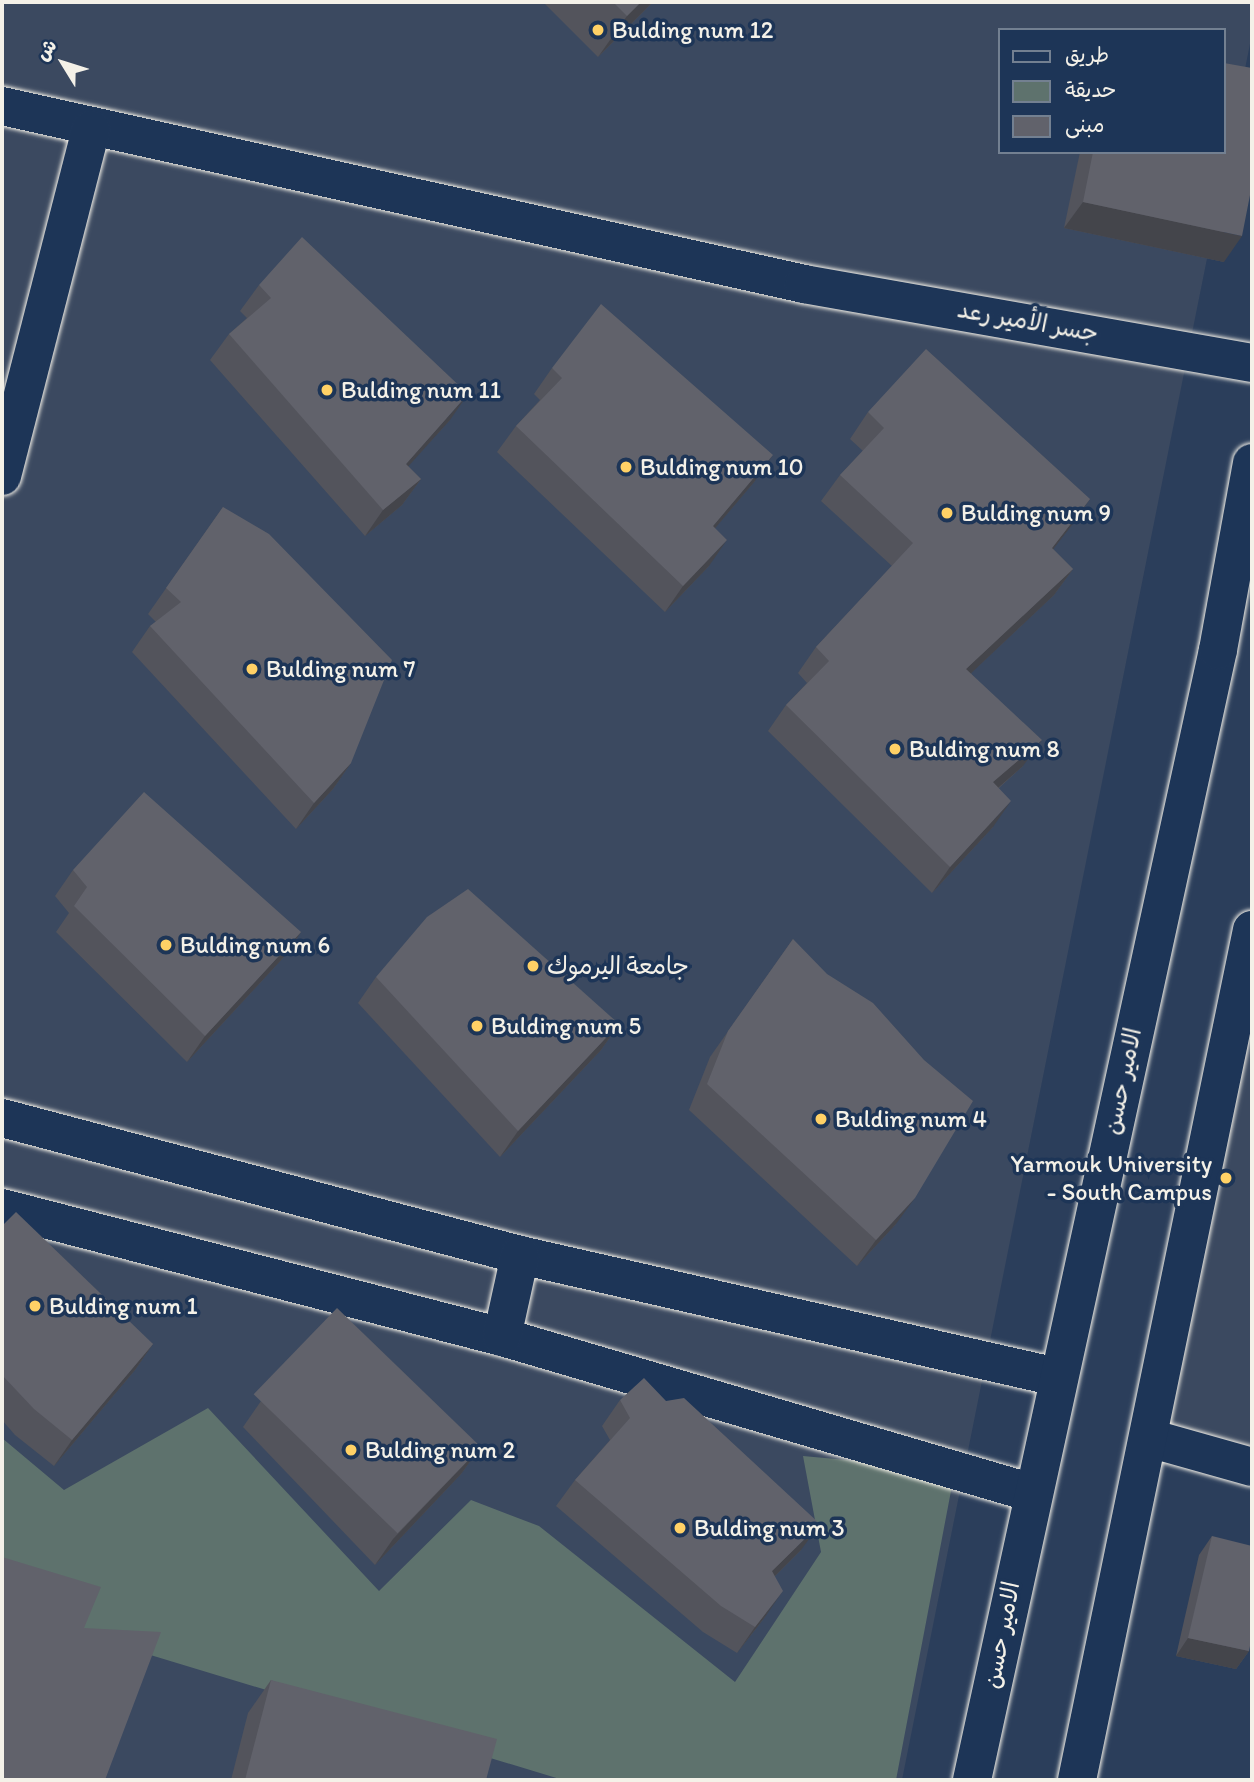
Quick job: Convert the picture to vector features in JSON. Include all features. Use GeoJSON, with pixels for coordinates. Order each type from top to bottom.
{"type":"FeatureCollection","features":[{"type":"Feature","properties":{"kind":"street","name":"جسر الأمير رعد"},"geometry":{"type":"LineString","coordinates":[[2,106],[91,129],[804,284],[1252,363]]}},
{"type":"Feature","properties":{"kind":"street"},"geometry":{"type":"LineString","coordinates":[[2,476],[91,129]]}},
{"type":"Feature","properties":{"kind":"street","name":"الامير حسن"},"geometry":{"type":"LineString","coordinates":[[972,1780],[1029,1492],[1057,1377],[1217,650],[1252,463]]}},
{"type":"Feature","properties":{"kind":"street"},"geometry":{"type":"LineString","coordinates":[[1077,1780],[1252,930]]}},
{"type":"Feature","properties":{"kind":"street"},"geometry":{"type":"LineString","coordinates":[[2,1118],[520,1255],[1057,1377]]}},
{"type":"Feature","properties":{"kind":"street"},"geometry":{"type":"LineString","coordinates":[[2,1208],[502,1337],[1029,1492]]}},
{"type":"Feature","properties":{"kind":"street"},"geometry":{"type":"LineString","coordinates":[[502,1337],[520,1255]]}},
{"type":"Feature","properties":{"kind":"street"},"geometry":{"type":"LineString","coordinates":[[1149,1438],[1252,1467]]}},
{"type":"Feature","properties":{"kind":"shaded area","name":"جامعة اليرموك"},"geometry":{"type":"Polygon","coordinates":[[[2,2],[1252,2],[1252,34],[902,1780],[2,1780],[2,2]]]}},
{"type":"Feature","properties":{"kind":"shaded area","name":"Yarmouk University - South Campus"},"geometry":{"type":"Polygon","coordinates":[[[1252,918],[1252,1467],[1149,1438],[1252,918]]]}},
{"type":"Feature","properties":{"kind":"green space"},"geometry":{"type":"Polygon","coordinates":[[[208,1408],[379,1591],[471,1500],[539,1526],[735,1682],[821,1552],[803,1456],[955,1470],[896,1780],[563,1780],[2,1610],[2,1438],[64,1490],[208,1408]]]}},
{"type":"Feature","properties":{"kind":"building"},"geometry":{"type":"Polygon","coordinates":[[[613,2],[641,2],[627,16],[613,2]]]}},
{"type":"Feature","properties":{"kind":"building"},"geometry":{"type":"Polygon","coordinates":[[[1226,63],[1252,68],[1252,185],[1242,236],[1083,202],[1093,154],[1226,154],[1226,63]]]}},
{"type":"Feature","properties":{"kind":"building","name":"Bulding num 11"},"geometry":{"type":"Polygon","coordinates":[[[302,237],[468,394],[406,464],[421,479],[383,510],[229,334],[271,298],[259,285],[302,237]]]}},
{"type":"Feature","properties":{"kind":"building","name":"Bulding num 10"},"geometry":{"type":"Polygon","coordinates":[[[601,304],[773,455],[713,526],[727,540],[683,586],[516,426],[562,378],[552,368],[601,304]]]}},
{"type":"Feature","properties":{"kind":"building"},"geometry":{"type":"Polygon","coordinates":[[[926,349],[1090,499],[1052,548],[1073,569],[966,669],[1042,740],[993,782],[1011,801],[950,867],[786,705],[829,661],[816,647],[913,543],[840,475],[884,428],[868,412],[926,349]]]}},
{"type":"Feature","properties":{"kind":"building","name":"Bulding num 7"},"geometry":{"type":"Polygon","coordinates":[[[223,507],[269,534],[392,660],[351,763],[314,803],[150,626],[181,602],[166,588],[223,507]]]}},
{"type":"Feature","properties":{"kind":"building","name":"Bulding num 6"},"geometry":{"type":"Polygon","coordinates":[[[144,792],[301,932],[205,1036],[74,906],[87,887],[73,870],[144,792]]]}},
{"type":"Feature","properties":{"kind":"building","name":"Bulding num 5"},"geometry":{"type":"Polygon","coordinates":[[[468,889],[619,1024],[518,1131],[376,977],[427,917],[468,889]]]}},
{"type":"Feature","properties":{"kind":"building","name":"Bulding num 4"},"geometry":{"type":"Polygon","coordinates":[[[793,939],[827,974],[873,1003],[924,1060],[973,1101],[915,1198],[876,1240],[707,1084],[728,1031],[793,939]]]}},
{"type":"Feature","properties":{"kind":"building","name":"Bulding num 1"},"geometry":{"type":"Polygon","coordinates":[[[16,1212],[153,1344],[72,1440],[34,1409],[2,1375],[2,1226],[16,1212]]]}},
{"type":"Feature","properties":{"kind":"building","name":"Bulding num 2"},"geometry":{"type":"Polygon","coordinates":[[[337,1308],[481,1447],[398,1533],[254,1394],[337,1308]]]}},
{"type":"Feature","properties":{"kind":"building","name":"Bulding num 3"},"geometry":{"type":"Polygon","coordinates":[[[644,1378],[666,1401],[684,1398],[820,1524],[772,1571],[783,1591],[755,1627],[721,1606],[575,1480],[630,1418],[620,1400],[644,1378]]]}},
{"type":"Feature","properties":{"kind":"building"},"geometry":{"type":"Polygon","coordinates":[[[1212,1536],[1252,1546],[1252,1636],[1249,1651],[1188,1638],[1212,1536]]]}},
{"type":"Feature","properties":{"kind":"building"},"geometry":{"type":"Polygon","coordinates":[[[2,1557],[101,1587],[84,1628],[161,1632],[105,1780],[2,1780],[2,1557]]]}},
{"type":"Feature","properties":{"kind":"building"},"geometry":{"type":"Polygon","coordinates":[[[271,1680],[497,1739],[486,1780],[245,1780],[271,1680]]]}},
{"type":"Feature","properties":{"kind":"place","name":"Bulding num 12"},"geometry":{"type":"Point","coordinates":[598,30]}},
{"type":"Feature","properties":{"kind":"place","name":"Bulding num 11"},"geometry":{"type":"Point","coordinates":[327,390]}},
{"type":"Feature","properties":{"kind":"place","name":"Bulding num 10"},"geometry":{"type":"Point","coordinates":[626,467]}},
{"type":"Feature","properties":{"kind":"place","name":"Bulding num 9"},"geometry":{"type":"Point","coordinates":[947,513]}},
{"type":"Feature","properties":{"kind":"place","name":"Bulding num 7"},"geometry":{"type":"Point","coordinates":[252,669]}},
{"type":"Feature","properties":{"kind":"place","name":"Bulding num 8"},"geometry":{"type":"Point","coordinates":[895,749]}},
{"type":"Feature","properties":{"kind":"place","name":"Bulding num 6"},"geometry":{"type":"Point","coordinates":[166,945]}},
{"type":"Feature","properties":{"kind":"place","name":"جامعة اليرموك"},"geometry":{"type":"Point","coordinates":[533,966]}},
{"type":"Feature","properties":{"kind":"place","name":"Bulding num 5"},"geometry":{"type":"Point","coordinates":[477,1026]}},
{"type":"Feature","properties":{"kind":"place","name":"Bulding num 4"},"geometry":{"type":"Point","coordinates":[821,1119]}},
{"type":"Feature","properties":{"kind":"place","name":"Yarmouk University - South Campus"},"geometry":{"type":"Point","coordinates":[1226,1178]}},
{"type":"Feature","properties":{"kind":"place","name":"Bulding num 1"},"geometry":{"type":"Point","coordinates":[35,1306]}},
{"type":"Feature","properties":{"kind":"place","name":"Bulding num 2"},"geometry":{"type":"Point","coordinates":[351,1450]}},
{"type":"Feature","properties":{"kind":"place","name":"Bulding num 3"},"geometry":{"type":"Point","coordinates":[680,1528]}}]}
